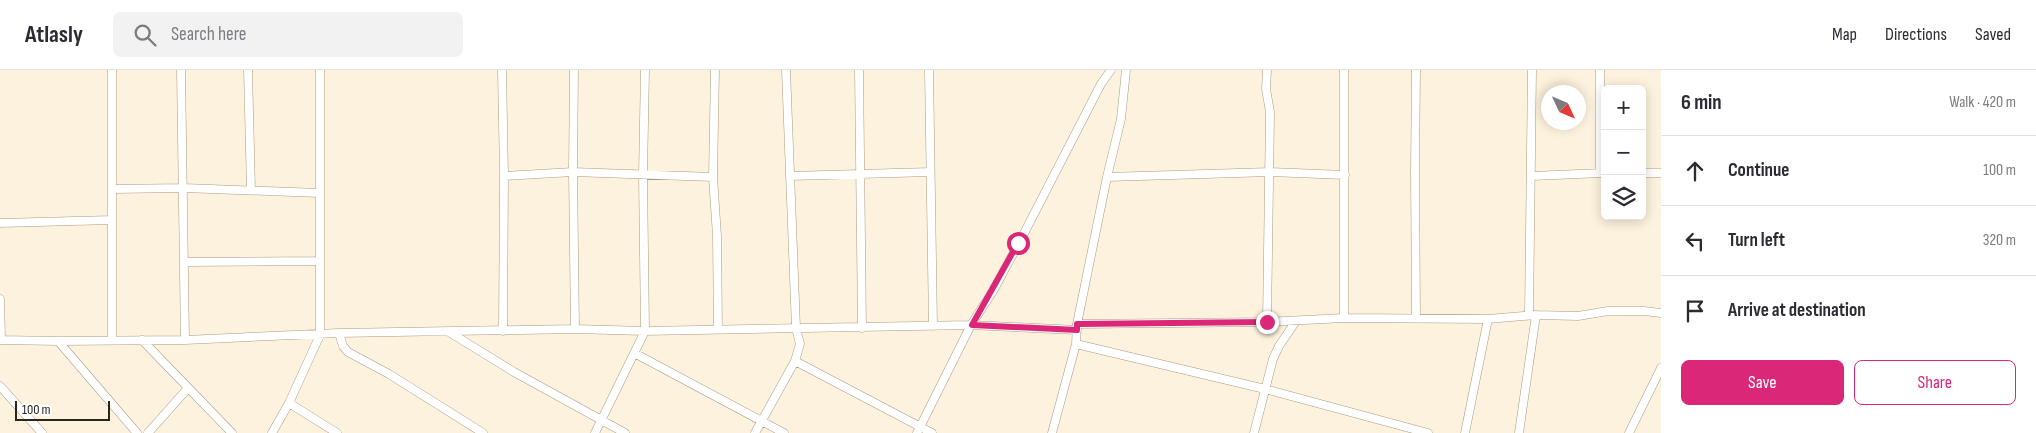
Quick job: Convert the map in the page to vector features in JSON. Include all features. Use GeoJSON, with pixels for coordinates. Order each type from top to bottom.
{"type":"FeatureCollection","features":[{"type":"Feature","properties":{"kind":"street"},"geometry":{"type":"LineString","coordinates":[[112,70],[112,340]]}},
{"type":"Feature","properties":{"kind":"street"},"geometry":{"type":"LineString","coordinates":[[181,70],[185,262],[184,340]]}},
{"type":"Feature","properties":{"kind":"street"},"geometry":{"type":"LineString","coordinates":[[248,70],[251,190]]}},
{"type":"Feature","properties":{"kind":"street"},"geometry":{"type":"LineString","coordinates":[[272,433],[289,403],[320,335],[320,70]]}},
{"type":"Feature","properties":{"kind":"street"},"geometry":{"type":"LineString","coordinates":[[502,70],[504,176],[502,331]]}},
{"type":"Feature","properties":{"kind":"street"},"geometry":{"type":"LineString","coordinates":[[574,70],[575,329]]}},
{"type":"Feature","properties":{"kind":"street"},"geometry":{"type":"LineString","coordinates":[[595,433],[636,354],[645,331],[643,175],[645,70]]}},
{"type":"Feature","properties":{"kind":"street"},"geometry":{"type":"LineString","coordinates":[[715,70],[713,177],[717,236],[718,329]]}},
{"type":"Feature","properties":{"kind":"street"},"geometry":{"type":"LineString","coordinates":[[755,433],[795,361],[800,344],[796,328],[786,70]]}},
{"type":"Feature","properties":{"kind":"street"},"geometry":{"type":"LineString","coordinates":[[858,70],[862,328]]}},
{"type":"Feature","properties":{"kind":"street"},"geometry":{"type":"LineString","coordinates":[[929,70],[933,326]]}},
{"type":"Feature","properties":{"kind":"street"},"geometry":{"type":"LineString","coordinates":[[919,430],[972,325],[997,284],[1101,84],[1111,70]]}},
{"type":"Feature","properties":{"kind":"street"},"geometry":{"type":"LineString","coordinates":[[1052,433],[1076,344],[1077,327],[1107,177],[1121,119],[1126,70]]}},
{"type":"Feature","properties":{"kind":"street"},"geometry":{"type":"LineString","coordinates":[[1267,70],[1266,89],[1270,112],[1267,322]]}},
{"type":"Feature","properties":{"kind":"street"},"geometry":{"type":"LineString","coordinates":[[1344,70],[1344,318]]}},
{"type":"Feature","properties":{"kind":"street"},"geometry":{"type":"LineString","coordinates":[[1416,70],[1416,318]]}},
{"type":"Feature","properties":{"kind":"street"},"geometry":{"type":"LineString","coordinates":[[1519,433],[1532,315],[1532,70]]}},
{"type":"Feature","properties":{"kind":"street"},"geometry":{"type":"LineString","coordinates":[[1600,70],[1601,130]]}},
{"type":"Feature","properties":{"kind":"street"},"geometry":{"type":"LineString","coordinates":[[504,176],[573,172],[713,177]]}},
{"type":"Feature","properties":{"kind":"street"},"geometry":{"type":"LineString","coordinates":[[790,176],[930,172]]}},
{"type":"Feature","properties":{"kind":"street"},"geometry":{"type":"LineString","coordinates":[[1107,177],[1270,172],[1345,175]]}},
{"type":"Feature","properties":{"kind":"street"},"geometry":{"type":"LineString","coordinates":[[1532,176],[1601,173]]}},
{"type":"Feature","properties":{"kind":"street"},"geometry":{"type":"LineString","coordinates":[[1646,173],[1661,173]]}},
{"type":"Feature","properties":{"kind":"street"},"geometry":{"type":"LineString","coordinates":[[113,189],[184,188],[319,193]]}},
{"type":"Feature","properties":{"kind":"street"},"geometry":{"type":"LineString","coordinates":[[0,223],[112,220]]}},
{"type":"Feature","properties":{"kind":"street"},"geometry":{"type":"LineString","coordinates":[[185,262],[320,261]]}},
{"type":"Feature","properties":{"kind":"street"},"geometry":{"type":"LineString","coordinates":[[0,299],[0,340],[58,341],[184,340],[339,333],[575,329],[645,331],[972,325],[1077,327],[1344,318],[1488,319],[1532,315],[1578,316],[1608,311],[1661,313]]}},
{"type":"Feature","properties":{"kind":"street"},"geometry":{"type":"LineString","coordinates":[[1465,433],[1488,319]]}},
{"type":"Feature","properties":{"kind":"street"},"geometry":{"type":"LineString","coordinates":[[1254,433],[1279,346],[1296,320]]}},
{"type":"Feature","properties":{"kind":"street"},"geometry":{"type":"LineString","coordinates":[[449,332],[514,372],[625,433]]}},
{"type":"Feature","properties":{"kind":"street"},"geometry":{"type":"LineString","coordinates":[[339,333],[343,346],[348,352],[389,374],[483,433]]}},
{"type":"Feature","properties":{"kind":"street"},"geometry":{"type":"LineString","coordinates":[[142,340],[232,433]]}},
{"type":"Feature","properties":{"kind":"street"},"geometry":{"type":"LineString","coordinates":[[58,341],[137,433]]}},
{"type":"Feature","properties":{"kind":"street"},"geometry":{"type":"LineString","coordinates":[[1076,344],[1266,389],[1428,433]]}},
{"type":"Feature","properties":{"kind":"street"},"geometry":{"type":"LineString","coordinates":[[636,354],[784,433]]}},
{"type":"Feature","properties":{"kind":"street"},"geometry":{"type":"LineString","coordinates":[[795,361],[919,430],[932,433]]}},
{"type":"Feature","properties":{"kind":"street"},"geometry":{"type":"LineString","coordinates":[[1629,433],[1661,368]]}},
{"type":"Feature","properties":{"kind":"street"},"geometry":{"type":"LineString","coordinates":[[0,386],[42,433]]}},
{"type":"Feature","properties":{"kind":"street"},"geometry":{"type":"LineString","coordinates":[[148,433],[188,388]]}},
{"type":"Feature","properties":{"kind":"street"},"geometry":{"type":"LineString","coordinates":[[289,403],[337,433]]}},
{"type":"Feature","properties":{"kind":"route"},"geometry":{"type":"LineString","coordinates":[[1018,243],[993,291],[972,325],[1077,330],[1077,324],[1267,322]]}}]}
